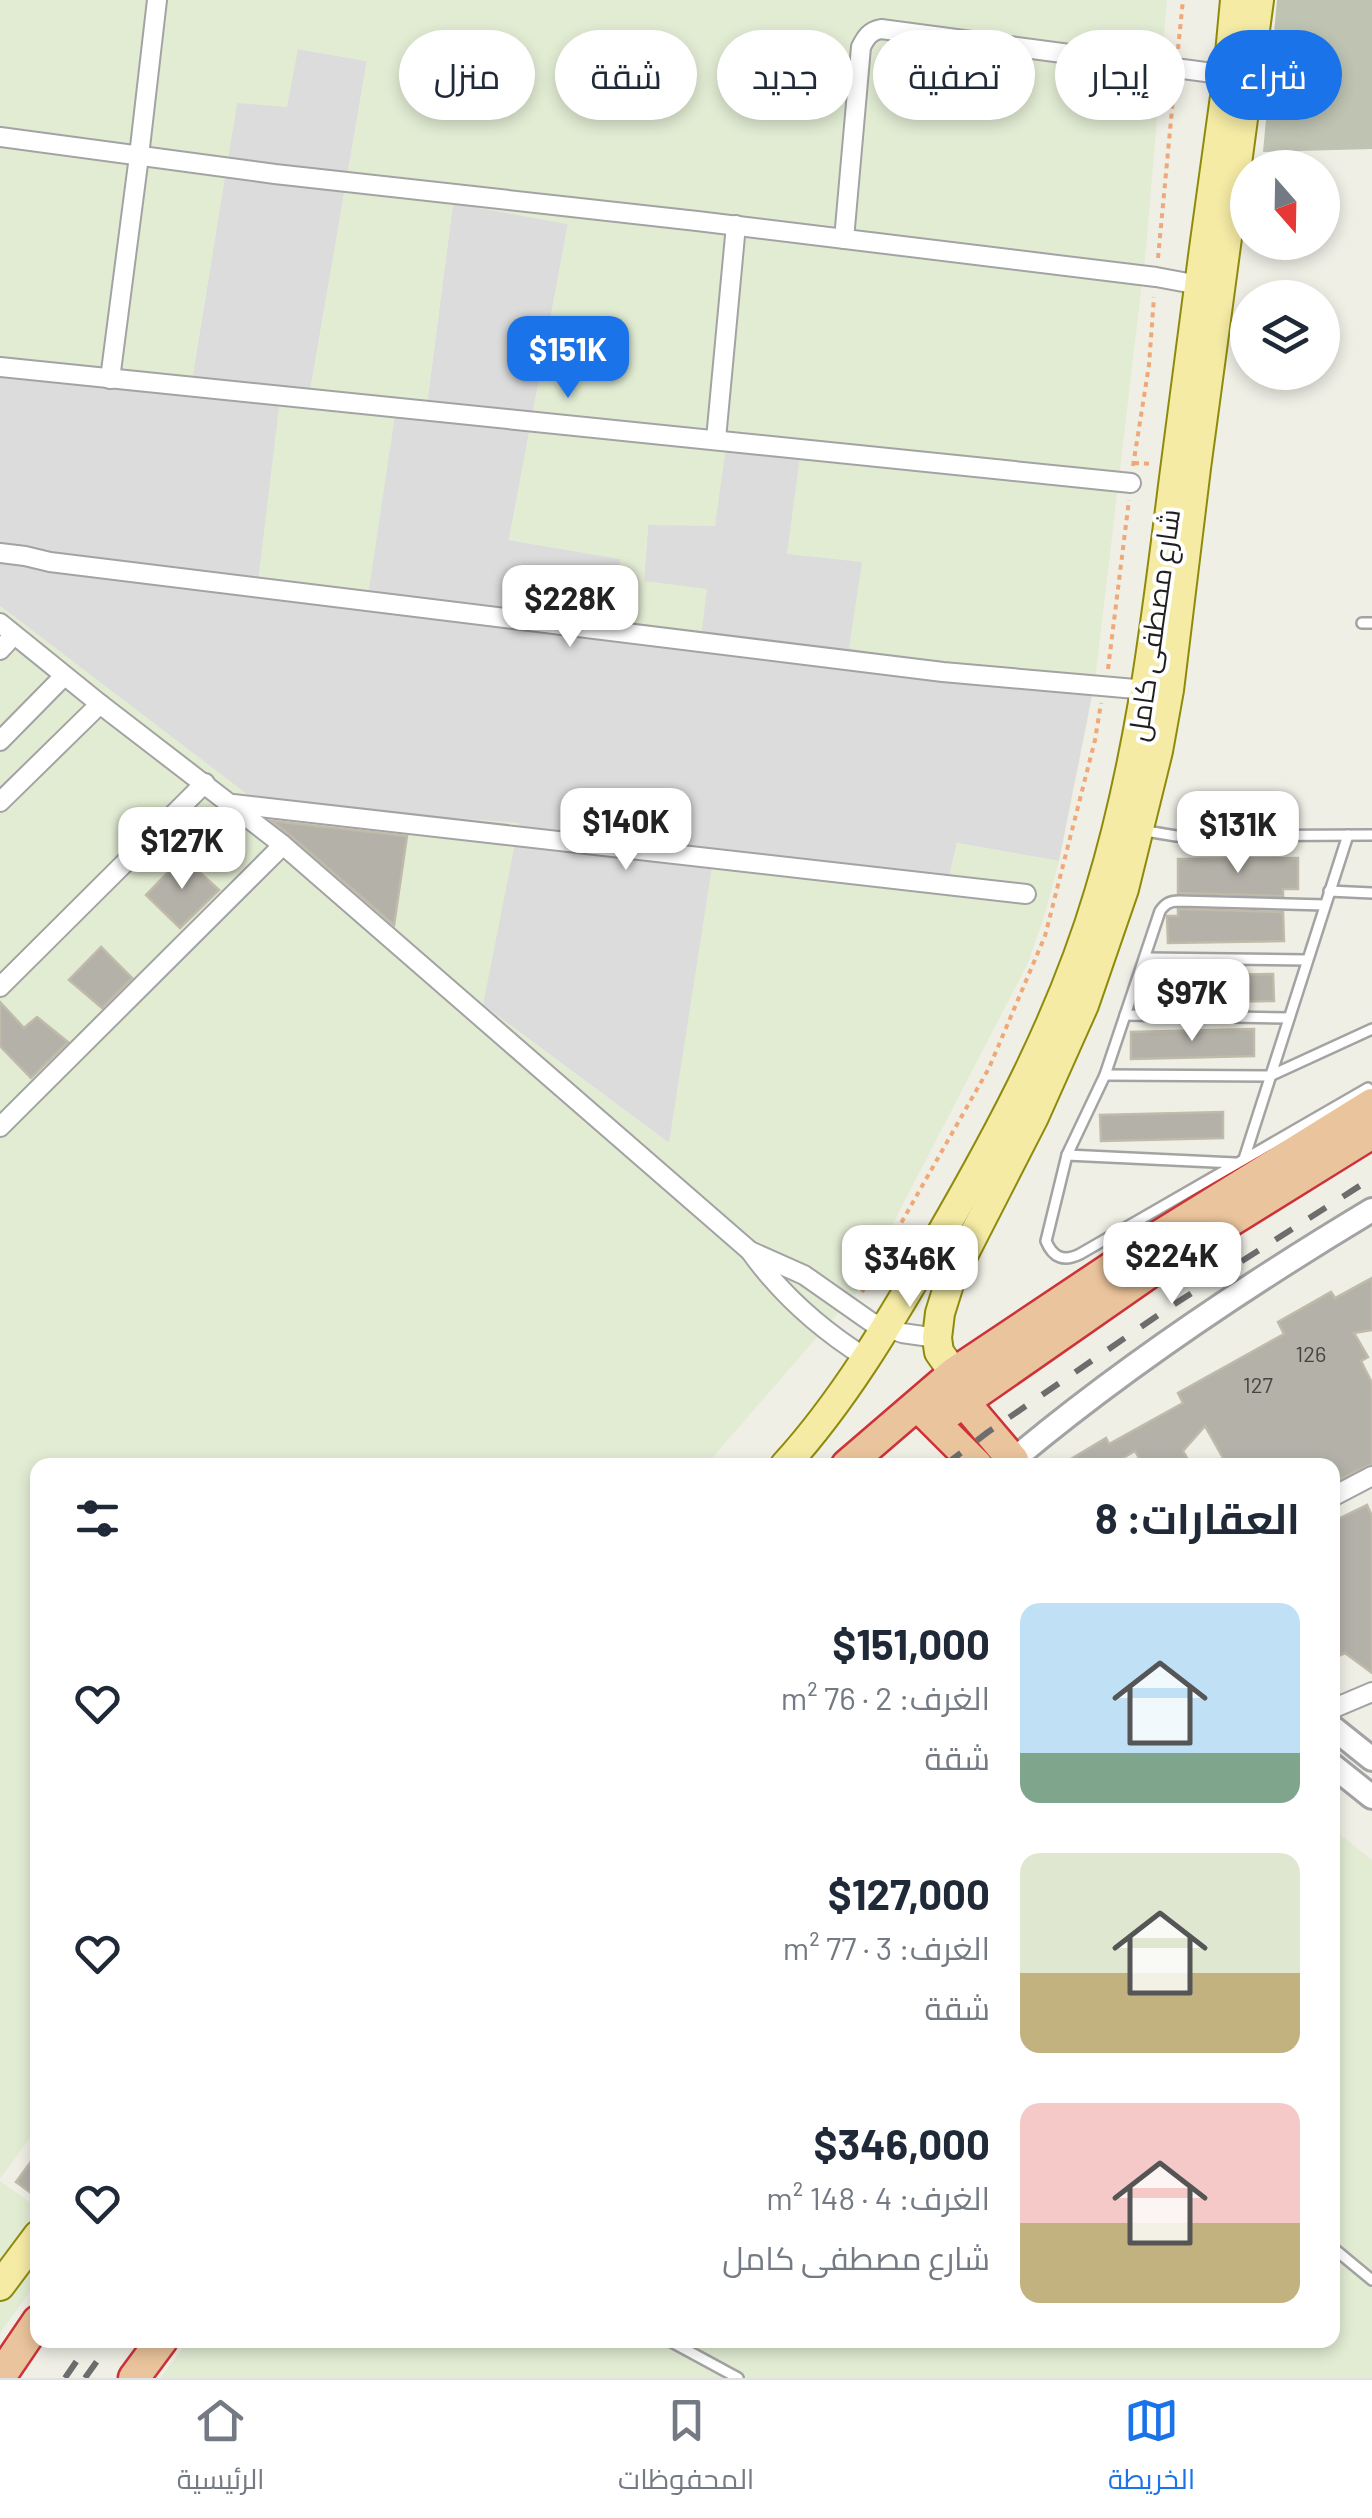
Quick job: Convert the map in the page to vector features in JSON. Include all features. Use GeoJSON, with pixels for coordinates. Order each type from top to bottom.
{"type":"FeatureCollection","features":[{"type":"Feature","properties":{"kind":"highway"},"geometry":{"type":"LineString","coordinates":[[858,1458],[926,1414],[1172,1228],[1370,1096]]}},
{"type":"Feature","properties":{"kind":"highway"},"geometry":{"type":"LineString","coordinates":[[959,1387],[1372,1134]]}},
{"type":"Feature","properties":{"kind":"highway"},"geometry":{"type":"LineString","coordinates":[[959,1387],[1009,1458]]}},
{"type":"Feature","properties":{"kind":"highway"},"geometry":{"type":"LineString","coordinates":[[926,1414],[971,1458]]}},
{"type":"Feature","properties":{"kind":"highway"},"geometry":{"type":"LineString","coordinates":[[0,2378],[30,2333]]}},
{"type":"Feature","properties":{"kind":"highway"},"geometry":{"type":"LineString","coordinates":[[134,2378],[156,2348]]}},
{"type":"Feature","properties":{"kind":"main road","name":"شارع مصطفى كامل"},"geometry":{"type":"LineString","coordinates":[[1232,30],[1235,0]]}},
{"type":"Feature","properties":{"kind":"main road","name":"شارع مصطفى كامل"},"geometry":{"type":"LineString","coordinates":[[937,1338],[950,1281],[1034,1117],[1084,1005],[1124,890],[1140,830],[1170,690],[1259,0]]}},
{"type":"Feature","properties":{"kind":"main road","name":"شارع مصطفى كامل"},"geometry":{"type":"LineString","coordinates":[[791,1458],[807,1440],[858,1353],[871,1321],[986,1158],[1019,1095],[1075,964],[1118,829],[1146,690],[1222,120]]}},
{"type":"Feature","properties":{"kind":"main road"},"geometry":{"type":"LineString","coordinates":[[937,1338],[939,1352],[959,1387]]}},
{"type":"Feature","properties":{"kind":"main road"},"geometry":{"type":"LineString","coordinates":[[0,2286],[30,2245]]}},
{"type":"Feature","properties":{"kind":"street"},"geometry":{"type":"LineString","coordinates":[[110,379],[156,0]]}},
{"type":"Feature","properties":{"kind":"street"},"geometry":{"type":"LineString","coordinates":[[844,239],[862,47],[873,31],[1205,72]]}},
{"type":"Feature","properties":{"kind":"street"},"geometry":{"type":"LineString","coordinates":[[0,137],[275,174],[736,226],[1199,285]]}},
{"type":"Feature","properties":{"kind":"street"},"geometry":{"type":"LineString","coordinates":[[716,440],[736,226]]}},
{"type":"Feature","properties":{"kind":"street"},"geometry":{"type":"LineString","coordinates":[[0,367],[1131,483]]}},
{"type":"Feature","properties":{"kind":"street"},"geometry":{"type":"LineString","coordinates":[[0,554],[923,670],[1146,690]]}},
{"type":"Feature","properties":{"kind":"street"},"geometry":{"type":"LineString","coordinates":[[0,650],[7,629],[284,845],[750,1251],[787,1298],[858,1353]]}},
{"type":"Feature","properties":{"kind":"street"},"geometry":{"type":"LineString","coordinates":[[0,741],[64,676]]}},
{"type":"Feature","properties":{"kind":"street"},"geometry":{"type":"LineString","coordinates":[[0,802],[100,704]]}},
{"type":"Feature","properties":{"kind":"street"},"geometry":{"type":"LineString","coordinates":[[0,987],[205,783]]}},
{"type":"Feature","properties":{"kind":"street"},"geometry":{"type":"LineString","coordinates":[[232,804],[1026,894]]}},
{"type":"Feature","properties":{"kind":"street"},"geometry":{"type":"LineString","coordinates":[[0,1127],[284,845]]}},
{"type":"Feature","properties":{"kind":"street"},"geometry":{"type":"LineString","coordinates":[[1019,1458],[1090,1398],[1188,1328],[1372,1210]]}},
{"type":"Feature","properties":{"kind":"street"},"geometry":{"type":"LineString","coordinates":[[750,1251],[804,1275],[871,1321],[937,1338]]}},
{"type":"Feature","properties":{"kind":"street"},"geometry":{"type":"LineString","coordinates":[[1340,1493],[1372,1476]]}},
{"type":"Feature","properties":{"kind":"street"},"geometry":{"type":"LineString","coordinates":[[1340,1706],[1372,1692]]}},
{"type":"Feature","properties":{"kind":"street"},"geometry":{"type":"LineString","coordinates":[[1340,1733],[1372,1759]]}},
{"type":"Feature","properties":{"kind":"street"},"geometry":{"type":"LineString","coordinates":[[1340,1771],[1372,1796]]}},
{"type":"Feature","properties":{"kind":"lane"},"geometry":{"type":"LineString","coordinates":[[1140,830],[1176,836],[1372,836]]}},
{"type":"Feature","properties":{"kind":"lane"},"geometry":{"type":"LineString","coordinates":[[1241,1161],[1348,836]]}},
{"type":"Feature","properties":{"kind":"lane"},"geometry":{"type":"LineString","coordinates":[[1329,891],[1372,894]]}},
{"type":"Feature","properties":{"kind":"lane"},"geometry":{"type":"LineString","coordinates":[[1325,906],[1171,901],[1164,905],[1105,1075],[1068,1155],[1046,1241],[1050,1251],[1059,1258],[1070,1259],[1241,1161],[1370,1096]]}},
{"type":"Feature","properties":{"kind":"lane"},"geometry":{"type":"LineString","coordinates":[[1145,958],[1308,960]]}},
{"type":"Feature","properties":{"kind":"lane"},"geometry":{"type":"LineString","coordinates":[[1126,1016],[1289,1018]]}},
{"type":"Feature","properties":{"kind":"lane"},"geometry":{"type":"LineString","coordinates":[[1105,1075],[1270,1076],[1372,1029]]}},
{"type":"Feature","properties":{"kind":"lane"},"geometry":{"type":"LineString","coordinates":[[1068,1155],[1241,1161]]}},
{"type":"Feature","properties":{"kind":"lane"},"geometry":{"type":"LineString","coordinates":[[1340,2253],[1372,2280]]}},
{"type":"Feature","properties":{"kind":"lane"},"geometry":{"type":"LineString","coordinates":[[683,2348],[738,2378]]}},
{"type":"Feature","properties":{"kind":"path"},"geometry":{"type":"LineString","coordinates":[[1134,463],[1162,465]]}},
{"type":"Feature","properties":{"kind":"shaded area"},"geometry":{"type":"Polygon","coordinates":[[[0,0],[1167,0],[1164,30],[1055,30],[1055,120],[1157,120],[1146,249],[1095,681],[965,671],[849,648],[862,562],[787,554],[800,456],[726,447],[715,526],[648,525],[644,581],[707,589],[701,637],[615,624],[620,559],[509,540],[568,224],[453,203],[427,404],[397,402],[368,596],[257,590],[280,399],[309,397],[367,61],[298,49],[287,107],[237,103],[191,386],[0,370],[0,0]]]}},
{"type":"Feature","properties":{"kind":"shaded area"},"geometry":{"type":"Polygon","coordinates":[[[1277,0],[1372,0],[1372,149],[1263,150],[1266,120],[1342,120],[1342,30],[1274,30],[1277,0]]]}},
{"type":"Feature","properties":{"kind":"shaded area"},"geometry":{"type":"Polygon","coordinates":[[[298,49],[367,61],[309,398],[427,404],[453,203],[568,224],[509,540],[621,559],[644,581],[648,525],[726,447],[800,455],[862,562],[1095,681],[1059,861],[957,843],[948,882],[669,1143],[483,1005],[257,802],[0,606],[0,370],[191,386],[237,102],[298,49]]]}},
{"type":"Feature","properties":{"kind":"shaded area"},"geometry":{"type":"Polygon","coordinates":[[[0,606],[257,802],[519,823],[483,1005],[669,1143],[713,860],[948,881],[957,843],[1059,861],[1028,963],[859,1289],[712,1458],[30,1458],[30,2138],[0,2179],[0,606]]]}},
{"type":"Feature","properties":{"kind":"shaded area"},"geometry":{"type":"Polygon","coordinates":[[[1340,1835],[1372,1860],[1372,2378],[160,2378],[183,2348],[1340,2348],[1340,1835]]]}},
{"type":"Feature","properties":{"kind":"shaded area"},"geometry":{"type":"Polygon","coordinates":[[[0,2181],[30,2202],[30,2292],[0,2333],[0,2181]]]}},
{"type":"Feature","properties":{"kind":"building"},"geometry":{"type":"Polygon","coordinates":[[[272,821],[407,836],[394,925],[291,836],[272,821]]]}},
{"type":"Feature","properties":{"kind":"building"},"geometry":{"type":"Polygon","coordinates":[[[183,857],[219,890],[180,928],[146,895],[183,857]]]}},
{"type":"Feature","properties":{"kind":"building"},"geometry":{"type":"Polygon","coordinates":[[[1298,858],[1298,889],[1283,889],[1283,896],[1178,893],[1178,859],[1298,858]]]}},
{"type":"Feature","properties":{"kind":"building"},"geometry":{"type":"Polygon","coordinates":[[[1178,909],[1283,912],[1284,941],[1168,943],[1167,916],[1178,916],[1178,909]]]}},
{"type":"Feature","properties":{"kind":"building"},"geometry":{"type":"Polygon","coordinates":[[[101,947],[132,978],[102,1008],[69,980],[101,947]]]}},
{"type":"Feature","properties":{"kind":"building"},"geometry":{"type":"Polygon","coordinates":[[[1273,974],[1274,1001],[1158,1003],[1157,976],[1273,974]]]}},
{"type":"Feature","properties":{"kind":"building"},"geometry":{"type":"Polygon","coordinates":[[[0,1002],[24,1028],[37,1017],[68,1042],[31,1078],[0,1046],[0,1002]]]}},
{"type":"Feature","properties":{"kind":"building"},"geometry":{"type":"Polygon","coordinates":[[[1254,1029],[1254,1056],[1131,1059],[1131,1032],[1254,1029]]]}},
{"type":"Feature","properties":{"kind":"building"},"geometry":{"type":"Polygon","coordinates":[[[1223,1112],[1223,1138],[1101,1141],[1100,1115],[1223,1112]]]}},
{"type":"Feature","properties":{"kind":"building"},"geometry":{"type":"Polygon","coordinates":[[[1372,1278],[1372,1330],[1354,1333],[1368,1357],[1361,1361],[1372,1383],[1372,1464],[1340,1479],[1340,1458],[1223,1458],[1205,1426],[1183,1451],[1187,1458],[1139,1458],[1135,1451],[1123,1458],[1073,1458],[1106,1438],[1109,1444],[1183,1403],[1178,1393],[1284,1334],[1278,1322],[1331,1292],[1335,1298],[1372,1278]]]}},
{"type":"Feature","properties":{"kind":"building"},"geometry":{"type":"Polygon","coordinates":[[[1367,1505],[1372,1516],[1372,1673],[1345,1653],[1340,1655],[1340,1518],[1367,1505]]]}},
{"type":"Feature","properties":{"kind":"building"},"geometry":{"type":"Polygon","coordinates":[[[30,2163],[30,2192],[16,2182],[30,2163]]]}},
{"type":"Feature","properties":{"kind":"railway"},"geometry":{"type":"LineString","coordinates":[[954,1458],[1170,1307],[1372,1178]]}},
{"type":"Feature","properties":{"kind":"railway"},"geometry":{"type":"LineString","coordinates":[[65,2378],[86,2348]]}},
{"type":"Feature","properties":{"kind":"railway"},"geometry":{"type":"LineString","coordinates":[[85,2378],[106,2348]]}}]}
